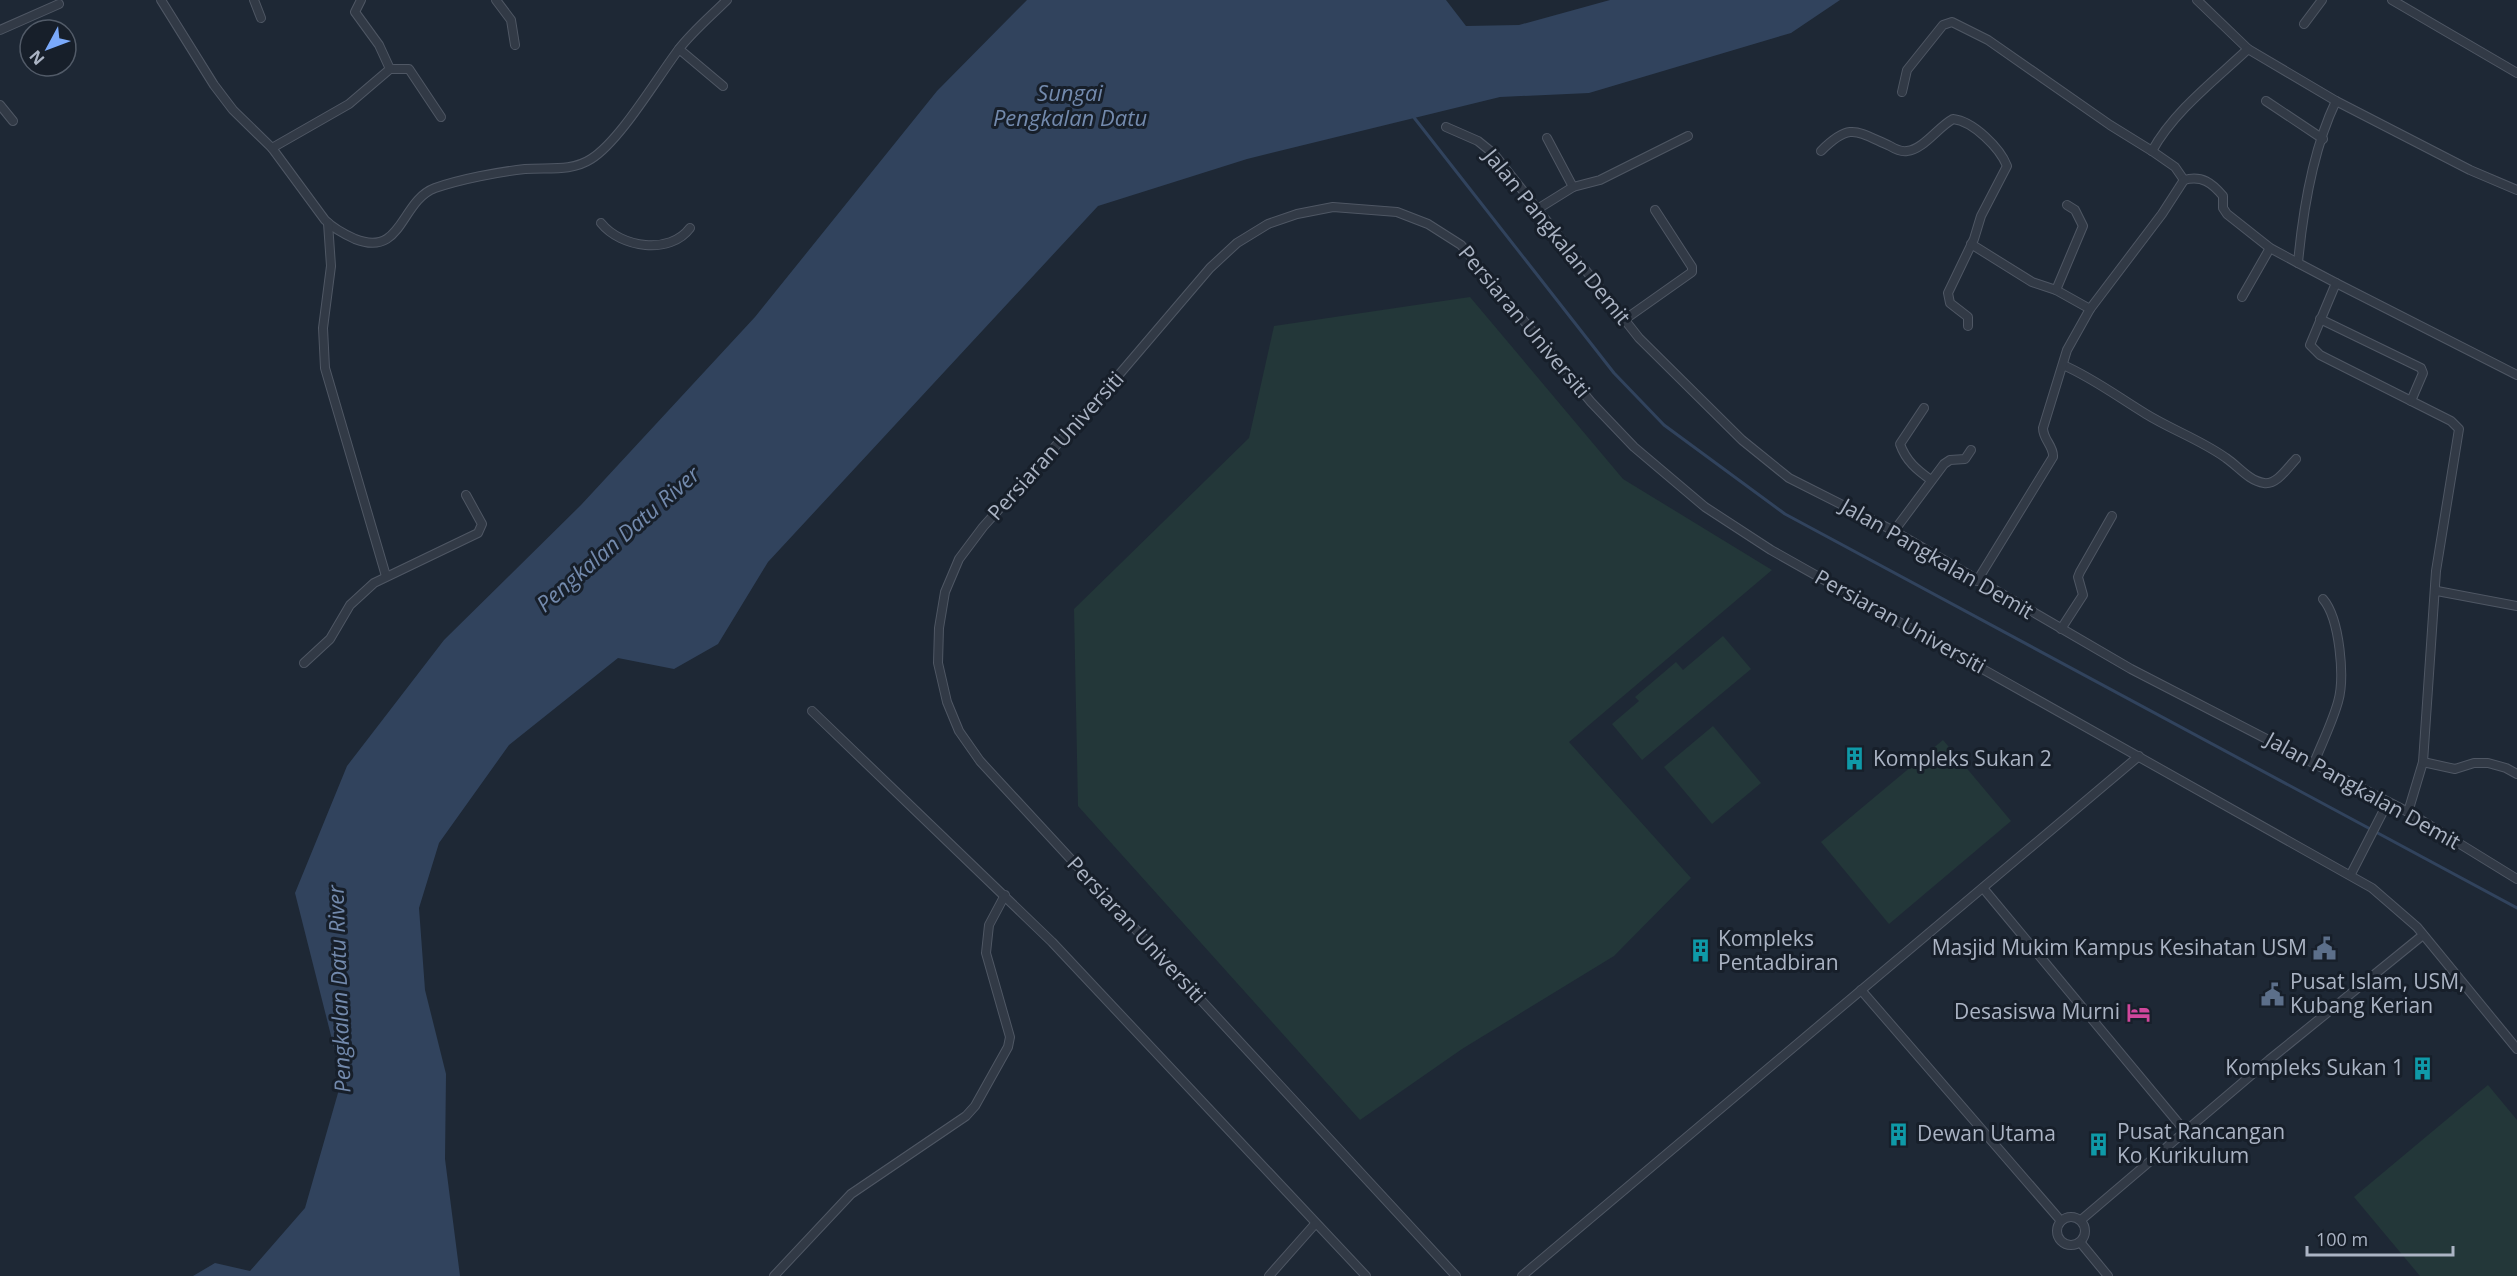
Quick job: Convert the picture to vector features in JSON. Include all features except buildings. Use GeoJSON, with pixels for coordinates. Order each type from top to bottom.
{"type":"FeatureCollection","features":[{"type":"Feature","properties":{"kind":"street"},"geometry":{"type":"LineString","coordinates":[[161,0],[214,85],[233,110],[272,148],[328,223],[333,228],[364,242],[384,242],[416,202],[436,188],[520,170],[563,168],[590,160],[612,139],[679,49],[727,0]]}},
{"type":"Feature","properties":{"kind":"street"},"geometry":{"type":"LineString","coordinates":[[254,0],[261,18]]}},
{"type":"Feature","properties":{"kind":"street"},"geometry":{"type":"LineString","coordinates":[[361,0],[355,12],[379,45],[390,69]]}},
{"type":"Feature","properties":{"kind":"street"},"geometry":{"type":"LineString","coordinates":[[496,0],[511,20],[515,45]]}},
{"type":"Feature","properties":{"kind":"street"},"geometry":{"type":"LineString","coordinates":[[2197,0],[2248,49],[2336,101],[2470,170],[2517,190]]}},
{"type":"Feature","properties":{"kind":"street"},"geometry":{"type":"LineString","coordinates":[[2304,24],[2322,0]]}},
{"type":"Feature","properties":{"kind":"street"},"geometry":{"type":"LineString","coordinates":[[2392,0],[2517,73]]}},
{"type":"Feature","properties":{"kind":"street"},"geometry":{"type":"LineString","coordinates":[[0,30],[59,4]]}},
{"type":"Feature","properties":{"kind":"street"},"geometry":{"type":"LineString","coordinates":[[1902,92],[1907,70],[1943,25],[1952,22],[1988,40],[2110,125],[2152,151],[2175,167],[2184,180]]}},
{"type":"Feature","properties":{"kind":"street"},"geometry":{"type":"LineString","coordinates":[[679,49],[723,86]]}},
{"type":"Feature","properties":{"kind":"street"},"geometry":{"type":"LineString","coordinates":[[2152,151],[2158,139],[2188,106],[2248,49]]}},
{"type":"Feature","properties":{"kind":"street"},"geometry":{"type":"LineString","coordinates":[[272,148],[349,104],[390,69],[409,69],[441,117]]}},
{"type":"Feature","properties":{"kind":"street"},"geometry":{"type":"LineString","coordinates":[[2266,101],[2323,139]]}},
{"type":"Feature","properties":{"kind":"street"},"geometry":{"type":"LineString","coordinates":[[2298,263],[2306,207],[2323,139],[2336,101]]}},
{"type":"Feature","properties":{"kind":"street"},"geometry":{"type":"LineString","coordinates":[[0,105],[13,121]]}},
{"type":"Feature","properties":{"kind":"street"},"geometry":{"type":"LineString","coordinates":[[1821,151],[1833,139],[1848,130],[1858,131],[1896,149],[1913,150],[1953,119],[1965,122],[2000,151],[2007,166],[1981,216],[1948,299],[1968,317],[1968,326]]}},
{"type":"Feature","properties":{"kind":"street","name":"Jalan Pangkalan Demit"},"geometry":{"type":"LineString","coordinates":[[1446,127],[1478,141],[1494,154],[1624,320],[1734,432],[1789,478],[1894,531],[2131,669],[2408,812],[2517,879]]}},
{"type":"Feature","properties":{"kind":"street"},"geometry":{"type":"LineString","coordinates":[[1536,210],[1573,187],[1600,180],[1688,136]]}},
{"type":"Feature","properties":{"kind":"street"},"geometry":{"type":"LineString","coordinates":[[1547,138],[1573,187]]}},
{"type":"Feature","properties":{"kind":"street"},"geometry":{"type":"LineString","coordinates":[[2184,180],[2204,179],[2216,187],[2223,196],[2223,208],[2227,214],[2270,248],[2517,375]]}},
{"type":"Feature","properties":{"kind":"street"},"geometry":{"type":"LineString","coordinates":[[1977,581],[2053,457],[2053,450],[2045,439],[2043,428],[2067,350],[2090,309],[2162,214],[2184,180]]}},
{"type":"Feature","properties":{"kind":"street"},"geometry":{"type":"LineString","coordinates":[[2055,290],[2083,226],[2075,210],[2067,205]]}},
{"type":"Feature","properties":{"kind":"street","name":"Persiaran Universiti"},"geometry":{"type":"LineString","coordinates":[[1456,1276],[980,761],[959,731],[947,702],[938,663],[939,628],[945,592],[959,559],[983,527],[1112,384],[1209,268],[1237,243],[1268,225],[1297,214],[1333,207],[1396,212],[1428,224],[1461,245],[1591,402],[1634,447],[1705,507],[1771,550],[2351,874],[2388,899],[2423,935],[2517,1049]]}},
{"type":"Feature","properties":{"kind":"street"},"geometry":{"type":"LineString","coordinates":[[1624,320],[1692,272],[1692,267],[1655,210]]}},
{"type":"Feature","properties":{"kind":"street"},"geometry":{"type":"LineString","coordinates":[[328,223],[331,266],[322,341],[325,368],[386,576]]}},
{"type":"Feature","properties":{"kind":"street"},"geometry":{"type":"LineString","coordinates":[[601,224],[615,236],[650,245],[676,242],[690,228]]}},
{"type":"Feature","properties":{"kind":"street"},"geometry":{"type":"LineString","coordinates":[[1971,244],[2032,282],[2055,290],[2090,309]]}},
{"type":"Feature","properties":{"kind":"street"},"geometry":{"type":"LineString","coordinates":[[2241,297],[2270,248]]}},
{"type":"Feature","properties":{"kind":"street"},"geometry":{"type":"LineString","coordinates":[[2336,283],[2310,345],[2312,349],[2451,421],[2459,429],[2436,571],[2437,591],[2423,762],[2408,812]]}},
{"type":"Feature","properties":{"kind":"street"},"geometry":{"type":"LineString","coordinates":[[2320,319],[2421,368],[2423,373],[2410,400]]}},
{"type":"Feature","properties":{"kind":"street"},"geometry":{"type":"LineString","coordinates":[[2063,365],[2092,379],[2147,415],[2178,429],[2227,458],[2252,478],[2265,484],[2277,479],[2296,459]]}},
{"type":"Feature","properties":{"kind":"street"},"geometry":{"type":"LineString","coordinates":[[1924,408],[1900,444],[1904,455],[1916,469],[1931,480]]}},
{"type":"Feature","properties":{"kind":"street"},"geometry":{"type":"LineString","coordinates":[[1894,531],[1946,462],[1962,461],[1971,450]]}},
{"type":"Feature","properties":{"kind":"street"},"geometry":{"type":"LineString","coordinates":[[304,663],[330,639],[350,605],[374,583],[478,533],[482,524],[466,495]]}},
{"type":"Feature","properties":{"kind":"street"},"geometry":{"type":"LineString","coordinates":[[2061,629],[2083,595],[2078,577],[2080,572],[2112,516]]}},
{"type":"Feature","properties":{"kind":"street"},"geometry":{"type":"LineString","coordinates":[[2437,591],[2490,599],[2517,606]]}},
{"type":"Feature","properties":{"kind":"street"},"geometry":{"type":"LineString","coordinates":[[2314,763],[2338,702],[2340,688],[2336,625],[2334,616],[2323,599]]}},
{"type":"Feature","properties":{"kind":"street"},"geometry":{"type":"LineString","coordinates":[[812,711],[1060,950],[1366,1276]]}},
{"type":"Feature","properties":{"kind":"street"},"geometry":{"type":"LineString","coordinates":[[1522,1276],[2139,756]]}},
{"type":"Feature","properties":{"kind":"street"},"geometry":{"type":"LineString","coordinates":[[2423,762],[2455,769],[2474,763],[2488,763],[2517,774]]}},
{"type":"Feature","properties":{"kind":"street"},"geometry":{"type":"LineString","coordinates":[[2351,874],[2388,802]]}},
{"type":"Feature","properties":{"kind":"street"},"geometry":{"type":"LineString","coordinates":[[1983,888],[2185,1131]]}},
{"type":"Feature","properties":{"kind":"street"},"geometry":{"type":"LineString","coordinates":[[774,1276],[851,1194],[957,1122],[975,1106],[1008,1047],[1010,1037],[986,953],[989,925],[1005,895]]}},
{"type":"Feature","properties":{"kind":"street"},"geometry":{"type":"LineString","coordinates":[[2081,1220],[2423,935]]}},
{"type":"Feature","properties":{"kind":"street"},"geometry":{"type":"LineString","coordinates":[[1861,990],[2061,1221]]}},
{"type":"Feature","properties":{"kind":"street"},"geometry":{"type":"LineString","coordinates":[[2073,1216],[2081,1220],[2085,1234],[2080,1242],[2071,1245],[2059,1239],[2057,1230],[2061,1221],[2073,1216]]}},
{"type":"Feature","properties":{"kind":"street"},"geometry":{"type":"LineString","coordinates":[[1269,1276],[1315,1224]]}},
{"type":"Feature","properties":{"kind":"street"},"geometry":{"type":"LineString","coordinates":[[2080,1242],[2108,1276]]}},
{"type":"Feature","properties":{"kind":"green space"},"geometry":{"type":"Polygon","coordinates":[[[1470,297],[1623,479],[1772,570],[1569,742],[1691,878],[1614,956],[1462,1049],[1360,1120],[1078,806],[1074,609],[1249,438],[1274,326],[1470,297]]]}},
{"type":"Feature","properties":{"kind":"green space"},"geometry":{"type":"Polygon","coordinates":[[[1723,636],[1751,669],[1642,760],[1612,724],[1639,701],[1635,697],[1676,662],[1683,670],[1723,636]]]}},
{"type":"Feature","properties":{"kind":"green space"},"geometry":{"type":"Polygon","coordinates":[[[1713,726],[1761,783],[1712,824],[1664,767],[1713,726]]]}},
{"type":"Feature","properties":{"kind":"green space"},"geometry":{"type":"Polygon","coordinates":[[[1943,740],[2011,821],[1889,924],[1821,842],[1943,740]]]}},
{"type":"Feature","properties":{"kind":"green space"},"geometry":{"type":"Polygon","coordinates":[[[2488,1085],[2517,1120],[2517,1276],[2420,1276],[2354,1197],[2488,1085]]]}},
{"type":"Feature","properties":{"kind":"water","name":"Sungai Pengkalan Datu"},"geometry":{"type":"Polygon","coordinates":[[[1027,0],[1446,0],[1466,26],[1519,25],[1610,0],[1840,0],[1791,33],[1589,93],[1500,97],[1247,159],[1098,206],[768,562],[718,644],[674,669],[618,658],[509,745],[439,843],[419,908],[425,990],[446,1074],[445,1159],[460,1276],[193,1276],[215,1263],[250,1271],[305,1208],[342,1079],[295,893],[347,766],[444,640],[581,505],[755,317],[937,91],[1027,0]]]}},
{"type":"Feature","properties":{"kind":"waterway"},"geometry":{"type":"LineString","coordinates":[[1412,115],[1614,373],[1664,425],[1785,514],[2517,908]]}},
{"type":"Feature","properties":{"kind":"place","name":"Kompleks Sukan 2"},"geometry":{"type":"Point","coordinates":[1855,759]}},
{"type":"Feature","properties":{"kind":"place","name":"Masjid Mukim Kampus Kesihatan USM"},"geometry":{"type":"Point","coordinates":[2325,948]}},
{"type":"Feature","properties":{"kind":"place","name":"Kompleks Pentadbiran"},"geometry":{"type":"Point","coordinates":[1700,951]}},
{"type":"Feature","properties":{"kind":"place","name":"Pusat Islam, USM, Kubang Kerian"},"geometry":{"type":"Point","coordinates":[2272,994]}},
{"type":"Feature","properties":{"kind":"place","name":"Desasiswa Murni"},"geometry":{"type":"Point","coordinates":[2138,1012]}},
{"type":"Feature","properties":{"kind":"place","name":"Kompleks Sukan 1"},"geometry":{"type":"Point","coordinates":[2422,1068]}},
{"type":"Feature","properties":{"kind":"place","name":"Dewan Utama"},"geometry":{"type":"Point","coordinates":[1899,1134]}},
{"type":"Feature","properties":{"kind":"place","name":"Pusat Rancangan Ko Kurikulum"},"geometry":{"type":"Point","coordinates":[2099,1144]}},
{"type":"Feature","properties":{"kind":"water label","name":"Pengkalan Datu River"},"geometry":{"type":"Point","coordinates":[618,539]}},
{"type":"Feature","properties":{"kind":"water label","name":"Pengkalan Datu River"},"geometry":{"type":"Point","coordinates":[339,989]}}]}
